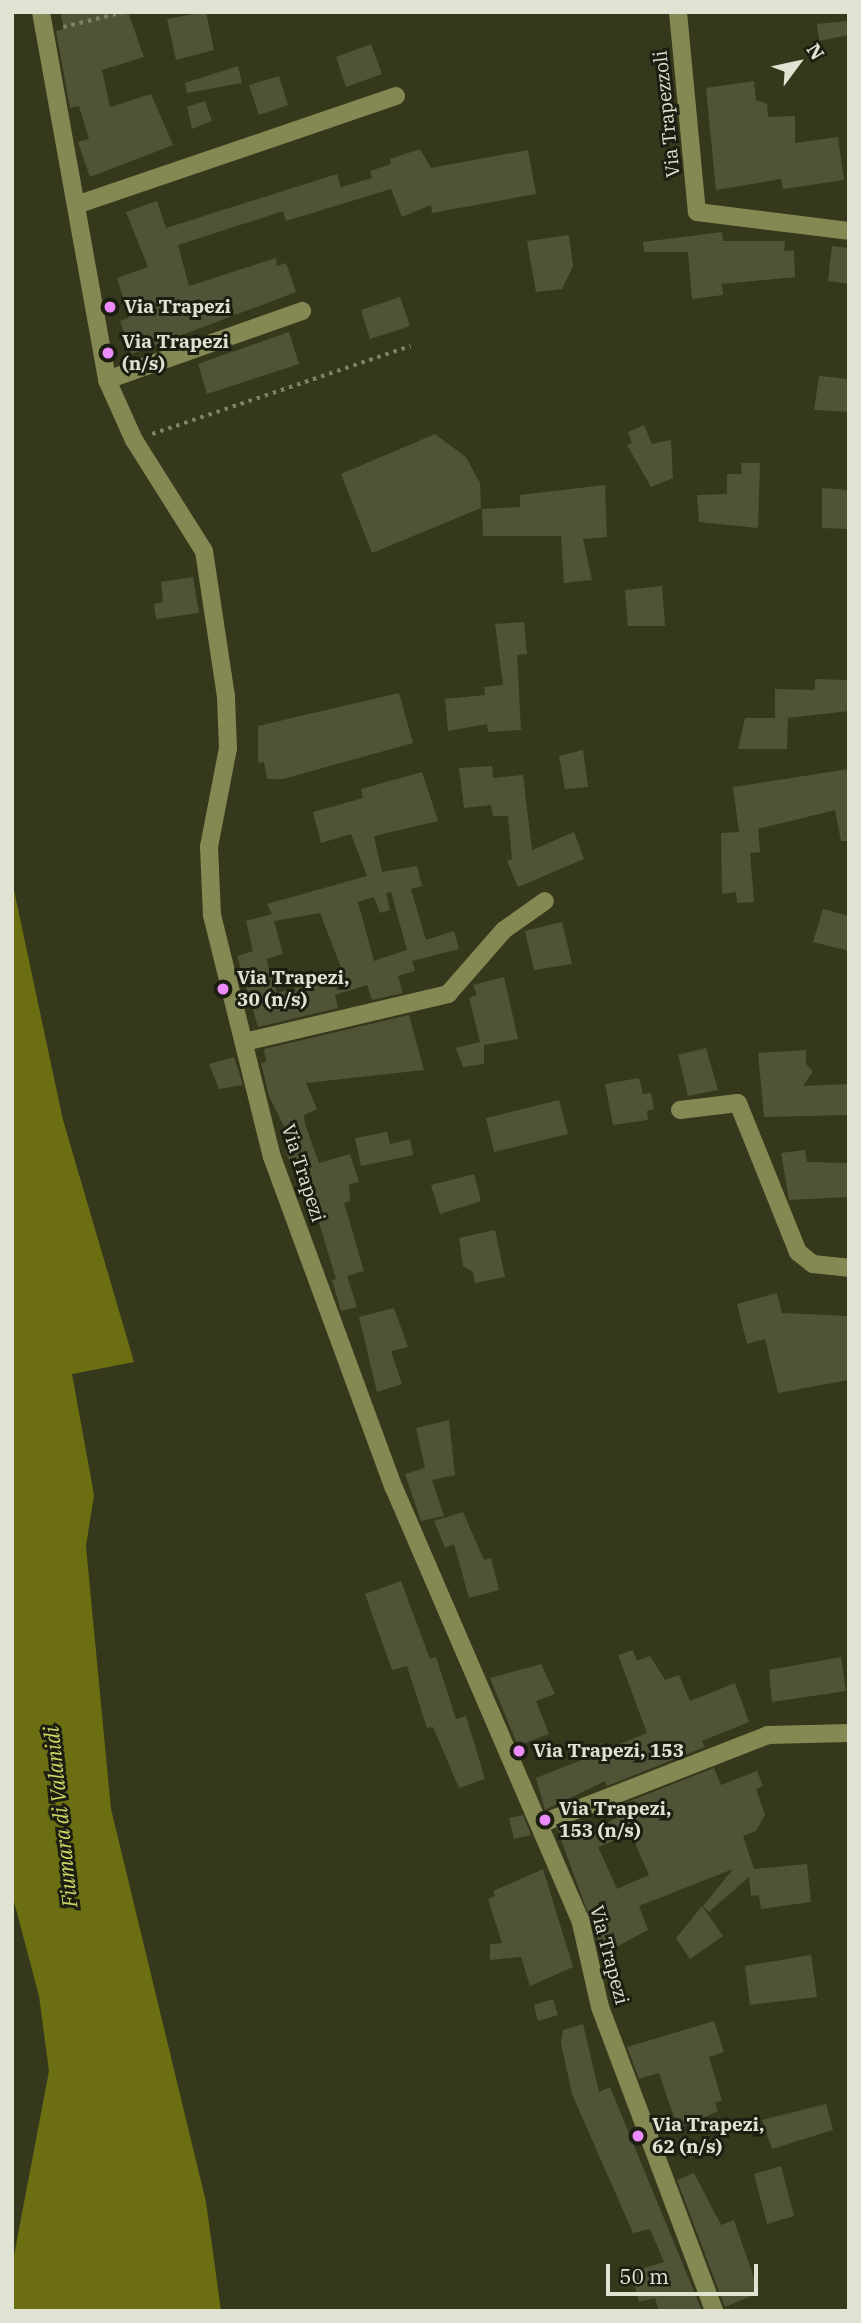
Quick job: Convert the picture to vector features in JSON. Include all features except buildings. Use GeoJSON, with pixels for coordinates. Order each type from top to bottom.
{"type":"FeatureCollection","features":[{"type":"Feature","properties":{"kind":"street","name":"Via Trapezi"},"geometry":{"type":"LineString","coordinates":[[41,12],[107,380],[134,440],[204,551],[227,710],[228,748],[209,847],[212,915],[272,1157],[394,1488],[580,1919],[600,2007],[714,2311]]}},
{"type":"Feature","properties":{"kind":"street","name":"Via Trapezzoli"},"geometry":{"type":"LineString","coordinates":[[678,12],[697,212],[849,231]]}},
{"type":"Feature","properties":{"kind":"street"},"geometry":{"type":"LineString","coordinates":[[76,205],[396,96]]}},
{"type":"Feature","properties":{"kind":"street"},"geometry":{"type":"LineString","coordinates":[[107,380],[302,311]]}},
{"type":"Feature","properties":{"kind":"street"},"geometry":{"type":"LineString","coordinates":[[244,1042],[447,994],[504,930],[545,901]]}},
{"type":"Feature","properties":{"kind":"street"},"geometry":{"type":"LineString","coordinates":[[680,1110],[738,1103],[798,1252],[813,1264],[849,1268]]}},
{"type":"Feature","properties":{"kind":"street"},"geometry":{"type":"LineString","coordinates":[[540,1824],[768,1735],[849,1732]]}},
{"type":"Feature","properties":{"kind":"path"},"geometry":{"type":"LineString","coordinates":[[44,32],[124,12]]}},
{"type":"Feature","properties":{"kind":"path"},"geometry":{"type":"LineString","coordinates":[[134,440],[410,346]]}},
{"type":"Feature","properties":{"kind":"water","name":"Fiumara di Valanidi"},"geometry":{"type":"Polygon","coordinates":[[[12,881],[63,1120],[134,1362],[72,1374],[94,1495],[86,1546],[111,1809],[206,2202],[221,2311],[12,2311],[12,2266],[49,2071],[39,1996],[12,1894],[12,881]]]}},
{"type":"Feature","properties":{"kind":"place","name":"Via Trapezi"},"geometry":{"type":"Point","coordinates":[110,307]}},
{"type":"Feature","properties":{"kind":"place","name":"Via Trapezi (n/s)"},"geometry":{"type":"Point","coordinates":[108,353]}},
{"type":"Feature","properties":{"kind":"place","name":"Via Trapezi, 30 (n/s)"},"geometry":{"type":"Point","coordinates":[223,989]}},
{"type":"Feature","properties":{"kind":"place","name":"Via Trapezi, 153"},"geometry":{"type":"Point","coordinates":[519,1751]}},
{"type":"Feature","properties":{"kind":"place","name":"Via Trapezi, 153 (n/s)"},"geometry":{"type":"Point","coordinates":[545,1820]}},
{"type":"Feature","properties":{"kind":"place","name":"Via Trapezi, 62 (n/s)"},"geometry":{"type":"Point","coordinates":[638,2136]}}]}
